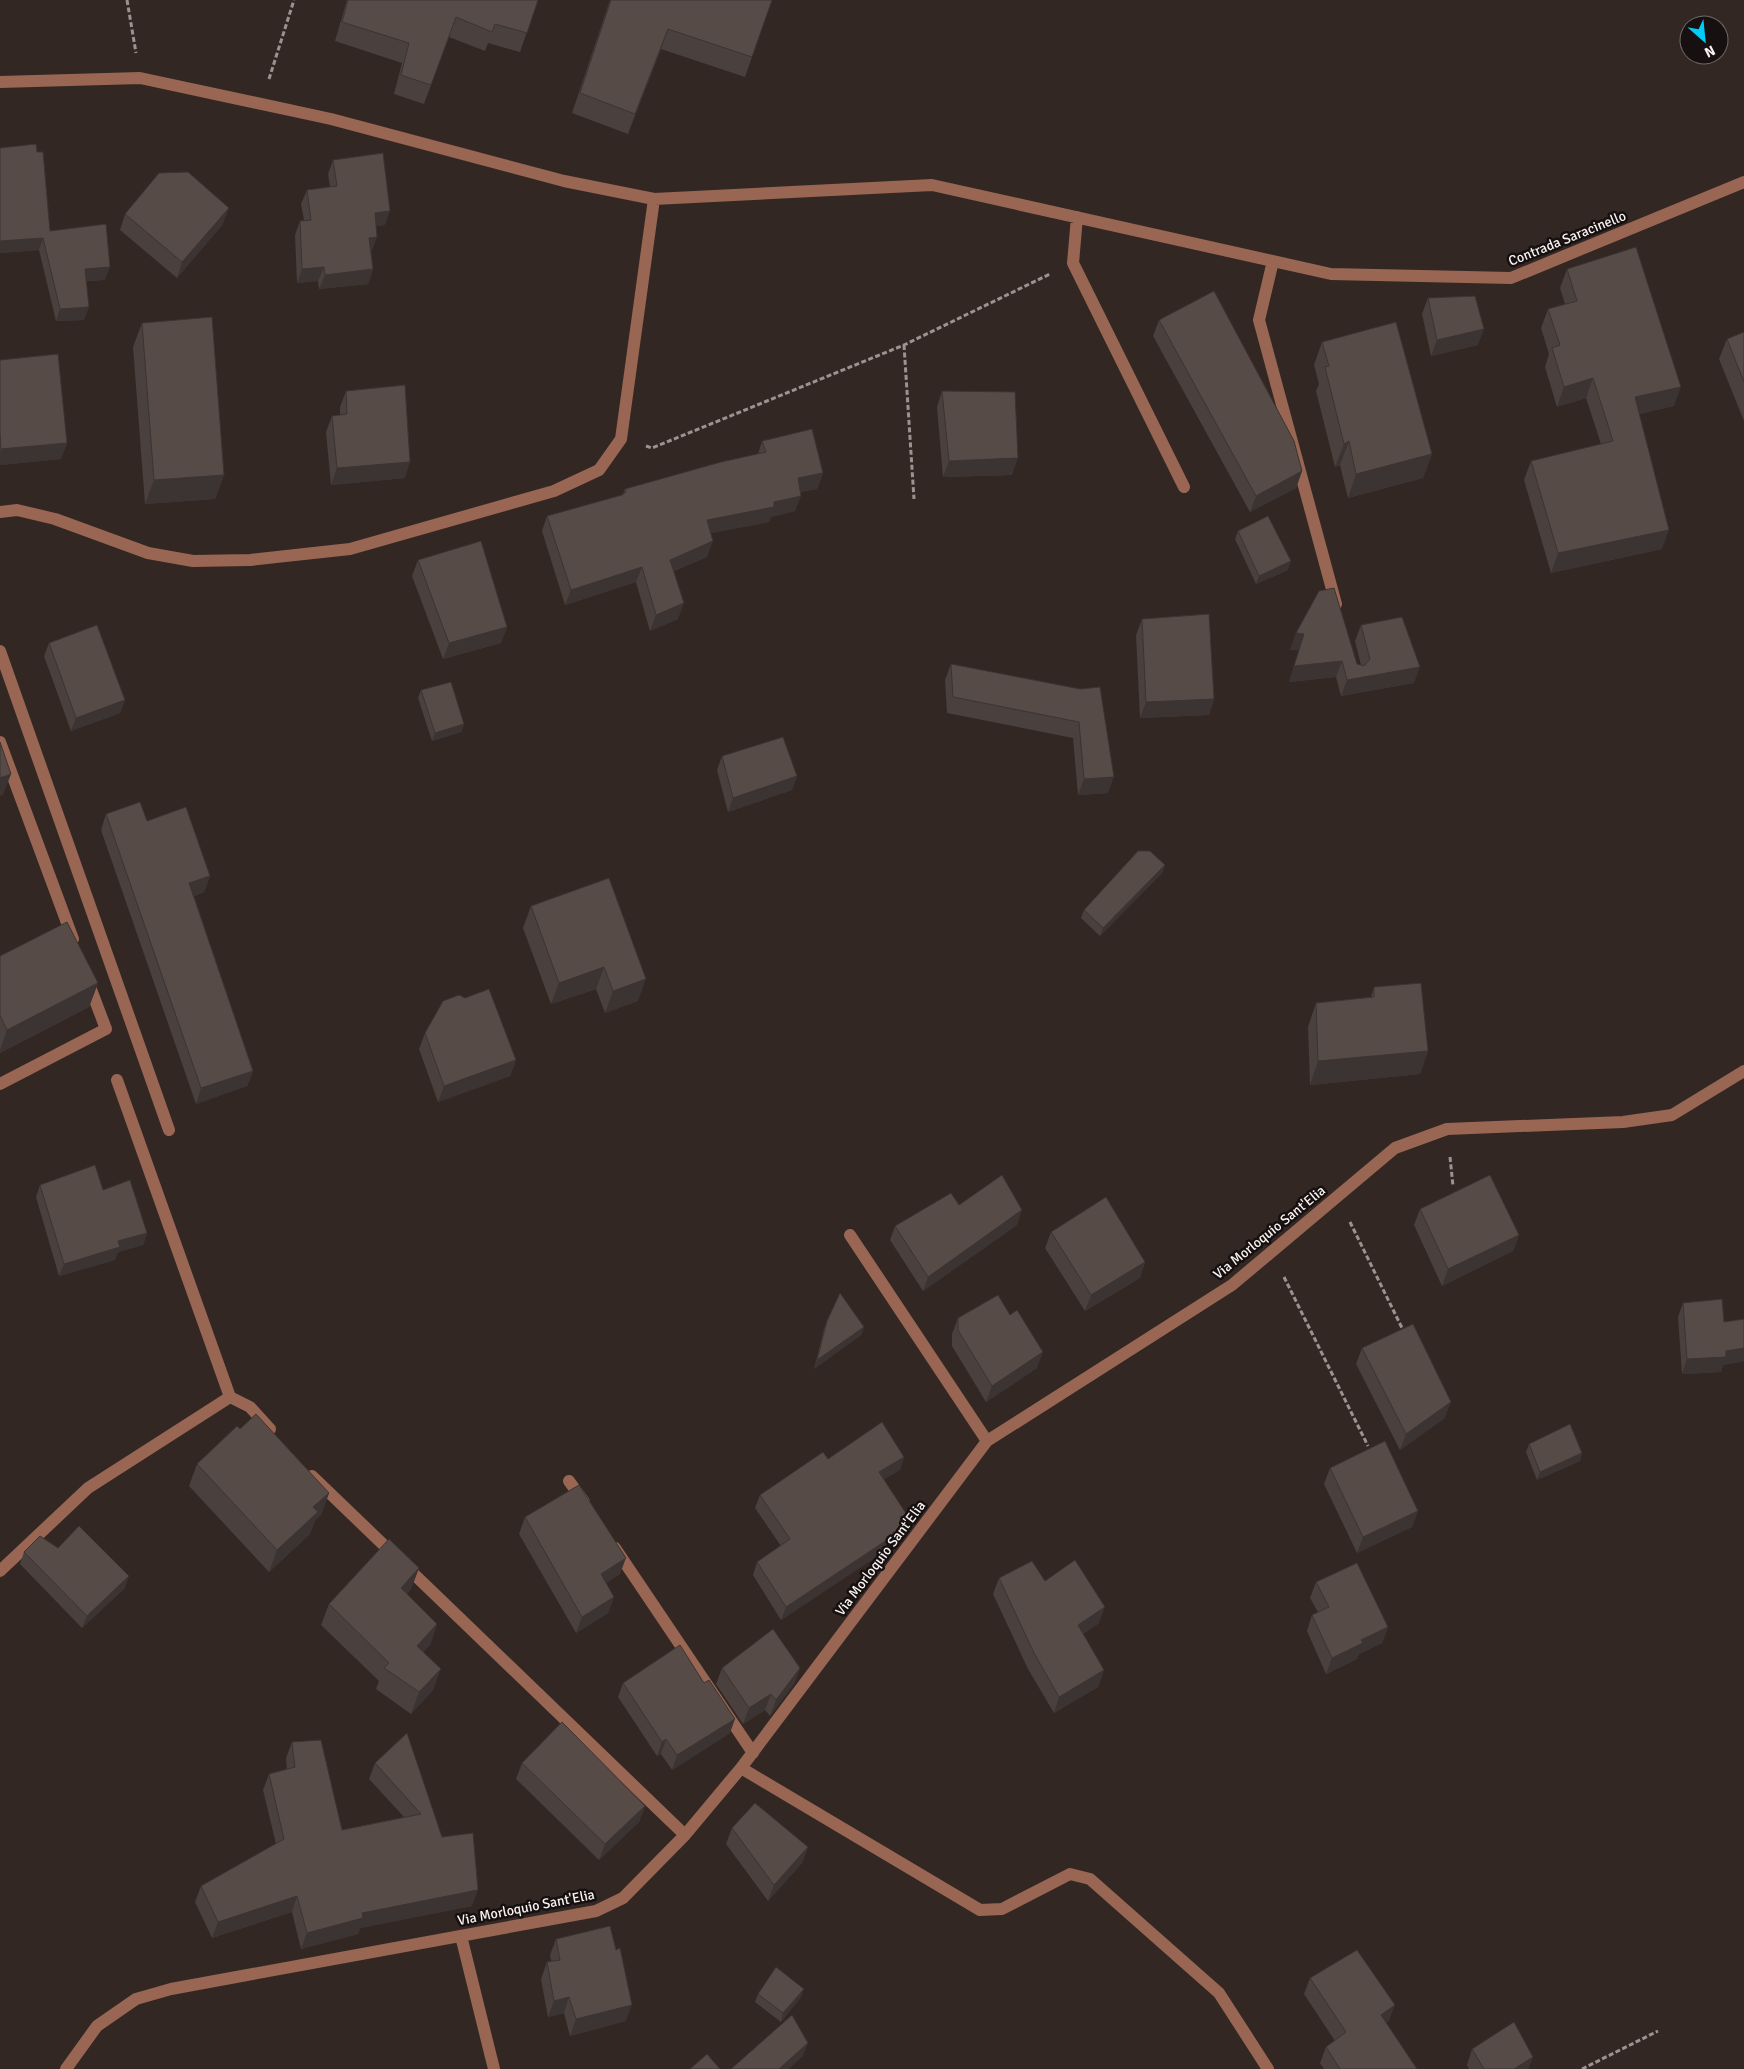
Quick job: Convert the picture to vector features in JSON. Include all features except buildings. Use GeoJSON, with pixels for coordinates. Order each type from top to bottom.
{"type":"FeatureCollection","features":[{"type":"Feature","properties":{"kind":"street","name":"Contrada Saracinello"},"geometry":{"type":"LineString","coordinates":[[0,82],[140,78],[332,119],[564,181],[654,198],[932,185],[1331,274],[1511,278],[1744,182]]}},
{"type":"Feature","properties":{"kind":"street"},"geometry":{"type":"LineString","coordinates":[[0,512],[17,510],[56,519],[148,553],[192,561],[250,560],[350,548],[554,491],[599,470],[621,439],[654,198]]}},
{"type":"Feature","properties":{"kind":"street"},"geometry":{"type":"LineString","coordinates":[[1077,217],[1073,263],[1184,487]]}},
{"type":"Feature","properties":{"kind":"street"},"geometry":{"type":"LineString","coordinates":[[1273,260],[1259,320],[1340,617]]}},
{"type":"Feature","properties":{"kind":"street"},"geometry":{"type":"LineString","coordinates":[[0,652],[169,1130]]}},
{"type":"Feature","properties":{"kind":"street"},"geometry":{"type":"LineString","coordinates":[[0,742],[106,1028],[0,1084]]}},
{"type":"Feature","properties":{"kind":"street","name":"Via Morloquio Sant'Elia"},"geometry":{"type":"LineString","coordinates":[[66,2069],[97,2026],[136,1999],[171,1989],[596,1911],[623,1898],[685,1835],[753,1753],[987,1441],[1232,1285],[1395,1148],[1447,1129],[1623,1122],[1672,1115],[1744,1071]]}},
{"type":"Feature","properties":{"kind":"street"},"geometry":{"type":"LineString","coordinates":[[117,1080],[230,1397],[250,1407],[276,1436]]}},
{"type":"Feature","properties":{"kind":"street"},"geometry":{"type":"LineString","coordinates":[[850,1235],[987,1441]]}},
{"type":"Feature","properties":{"kind":"street"},"geometry":{"type":"LineString","coordinates":[[0,1572],[88,1488],[230,1397]]}},
{"type":"Feature","properties":{"kind":"street"},"geometry":{"type":"LineString","coordinates":[[302,1465],[685,1835]]}},
{"type":"Feature","properties":{"kind":"street"},"geometry":{"type":"LineString","coordinates":[[570,1481],[592,1514]]}},
{"type":"Feature","properties":{"kind":"street"},"geometry":{"type":"LineString","coordinates":[[608,1539],[753,1753]]}},
{"type":"Feature","properties":{"kind":"street"},"geometry":{"type":"LineString","coordinates":[[741,1768],[980,1910],[1002,1909],[1070,1874],[1090,1879],[1219,1993],[1268,2069]]}},
{"type":"Feature","properties":{"kind":"street"},"geometry":{"type":"LineString","coordinates":[[461,1936],[494,2069]]}},
{"type":"Feature","properties":{"kind":"path"},"geometry":{"type":"LineString","coordinates":[[127,0],[140,78]]}},
{"type":"Feature","properties":{"kind":"path"},"geometry":{"type":"LineString","coordinates":[[262,104],[294,0]]}},
{"type":"Feature","properties":{"kind":"path"},"geometry":{"type":"LineString","coordinates":[[621,439],[652,448],[904,345],[1073,263]]}},
{"type":"Feature","properties":{"kind":"path"},"geometry":{"type":"LineString","coordinates":[[904,345],[914,499]]}},
{"type":"Feature","properties":{"kind":"path"},"geometry":{"type":"LineString","coordinates":[[1337,1196],[1405,1333]]}},
{"type":"Feature","properties":{"kind":"path"},"geometry":{"type":"LineString","coordinates":[[1271,1252],[1368,1446]]}},
{"type":"Feature","properties":{"kind":"path"},"geometry":{"type":"LineString","coordinates":[[1582,2069],[1658,2031]]}}]}
